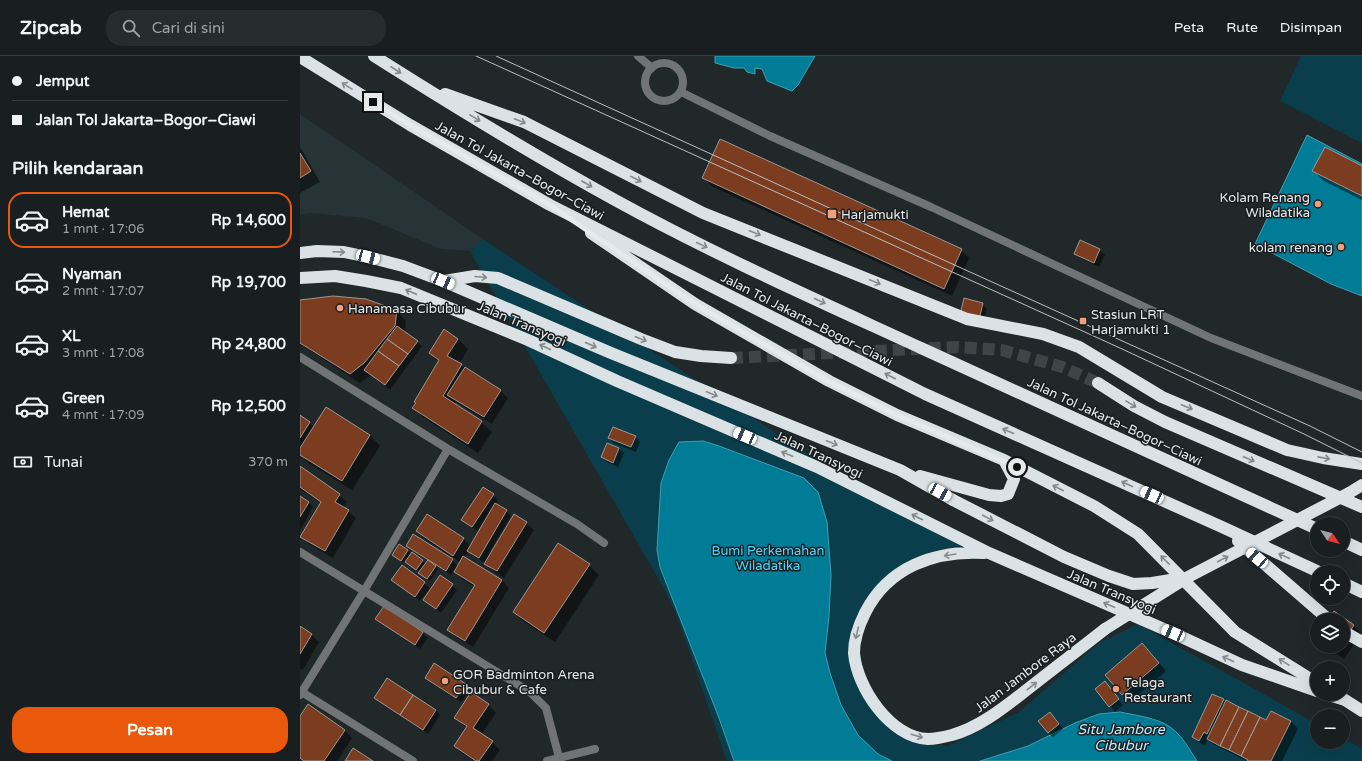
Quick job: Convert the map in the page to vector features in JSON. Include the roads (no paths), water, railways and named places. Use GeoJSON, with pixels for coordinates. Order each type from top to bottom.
{"type":"FeatureCollection","features":[{"type":"Feature","properties":{"kind":"highway","name":"Jalan Tol Jakarta–Bogor–Ciawi"},"geometry":{"type":"LineString","coordinates":[[374,56],[418,84],[616,200],[687,238],[861,320],[1310,526]]}},
{"type":"Feature","properties":{"kind":"highway","name":"Jalan Tol Jakarta–Bogor–Ciawi"},"geometry":{"type":"LineString","coordinates":[[300,57],[410,125],[550,205],[926,394],[1310,568]]}},
{"type":"Feature","properties":{"kind":"highway"},"geometry":{"type":"LineString","coordinates":[[418,84],[524,122],[704,213],[967,319],[1043,334],[1079,347],[1162,397],[1287,450],[1323,458],[1362,464]]}},
{"type":"Feature","properties":{"kind":"highway"},"geometry":{"type":"LineString","coordinates":[[550,205],[695,304],[828,381],[897,415],[1004,460],[1094,506],[1138,534],[1235,632],[1310,679]]}},
{"type":"Feature","properties":{"kind":"highway","name":"Jalan Transyogi"},"geometry":{"type":"LineString","coordinates":[[300,253],[350,253],[403,266],[443,281],[611,353],[900,470],[1064,557],[1109,576],[1133,584],[1152,583],[1188,577]]}},
{"type":"Feature","properties":{"kind":"highway","name":"Jalan Transyogi"},"geometry":{"type":"LineString","coordinates":[[300,278],[335,276],[401,288],[528,340],[604,373],[617,381],[817,467],[989,553],[1173,633],[1242,665],[1310,689]]}},
{"type":"Feature","properties":{"kind":"highway"},"geometry":{"type":"LineString","coordinates":[[443,281],[475,276],[498,278],[675,352],[701,356],[731,358]]}},
{"type":"Feature","properties":{"kind":"highway"},"geometry":{"type":"LineString","coordinates":[[604,373],[611,353]]}},
{"type":"Feature","properties":{"kind":"highway"},"geometry":{"type":"LineString","coordinates":[[1098,383],[1134,406],[1165,422],[1362,507]]}},
{"type":"Feature","properties":{"kind":"highway"},"geometry":{"type":"LineString","coordinates":[[900,470],[989,495],[1001,496],[1008,494],[1014,479],[1004,460]]}},
{"type":"Feature","properties":{"kind":"highway","name":"Jalan Jambore Raya"},"geometry":{"type":"LineString","coordinates":[[989,553],[967,552],[944,556],[908,567],[893,577],[881,588],[868,606],[856,634],[854,653],[857,671],[865,690],[884,716],[901,729],[914,736],[928,739],[953,735],[971,728],[992,716],[1105,629],[1188,577],[1362,485]]}},
{"type":"Feature","properties":{"kind":"highway"},"geometry":{"type":"LineString","coordinates":[[1222,527],[1321,613]]}},
{"type":"Feature","properties":{"kind":"highway"},"geometry":{"type":"LineString","coordinates":[[1350,544],[1362,550]]}},
{"type":"Feature","properties":{"kind":"highway"},"geometry":{"type":"LineString","coordinates":[[1350,586],[1362,592]]}},
{"type":"Feature","properties":{"kind":"highway"},"geometry":{"type":"LineString","coordinates":[[1350,635],[1362,642]]}},
{"type":"Feature","properties":{"kind":"highway"},"geometry":{"type":"LineString","coordinates":[[1346,701],[1362,711]]}},
{"type":"Feature","properties":{"kind":"street"},"geometry":{"type":"LineString","coordinates":[[638,56],[652,68]]}},
{"type":"Feature","properties":{"kind":"street"},"geometry":{"type":"LineString","coordinates":[[663,63],[674,66],[682,75],[683,87],[677,97],[666,101],[660,101],[650,95],[645,84],[646,78],[652,68],[663,63]]}},
{"type":"Feature","properties":{"kind":"street"},"geometry":{"type":"LineString","coordinates":[[680,92],[770,136],[931,207],[1212,338],[1362,396]]}},
{"type":"Feature","properties":{"kind":"street"},"geometry":{"type":"LineString","coordinates":[[300,357],[448,449],[577,524],[604,543]]}},
{"type":"Feature","properties":{"kind":"street"},"geometry":{"type":"LineString","coordinates":[[413,761],[300,693],[364,591],[448,449]]}},
{"type":"Feature","properties":{"kind":"street"},"geometry":{"type":"LineString","coordinates":[[300,552],[530,692],[546,708],[560,760]]}},
{"type":"Feature","properties":{"kind":"street"},"geometry":{"type":"LineString","coordinates":[[547,761],[560,760],[595,749]]}},
{"type":"Feature","properties":{"kind":"water"},"geometry":{"type":"Polygon","coordinates":[[[715,56],[815,56],[798,85],[792,91],[767,81],[762,69],[755,68],[755,74],[747,72],[744,68],[734,68],[715,63],[715,56]]]}},
{"type":"Feature","properties":{"kind":"water","name":"Kolam Renang Wiladatika"},"geometry":{"type":"Polygon","coordinates":[[[1307,135],[1362,164],[1362,296],[1331,284],[1255,244],[1307,135]]]}},
{"type":"Feature","properties":{"kind":"water"},"geometry":{"type":"Polygon","coordinates":[[[703,441],[804,478],[818,492],[827,522],[831,575],[825,653],[830,673],[841,705],[858,735],[878,754],[892,761],[734,761],[719,718],[660,567],[657,550],[661,483],[669,460],[679,442],[703,441]]]}},
{"type":"Feature","properties":{"kind":"water","name":"Situ Jambore Cibubur"},"geometry":{"type":"Polygon","coordinates":[[[1120,712],[1153,719],[1170,727],[1182,738],[1197,761],[980,761],[1028,746],[1075,723],[1099,714],[1120,712]]]}},
{"type":"Feature","properties":{"kind":"tunnel"},"geometry":{"type":"LineString","coordinates":[[731,358],[956,347],[1002,350],[1062,367],[1098,383]]}},
{"type":"Feature","properties":{"kind":"tram line"},"geometry":{"type":"LineString","coordinates":[[476,56],[1120,348],[1304,434],[1362,463]]}},
{"type":"Feature","properties":{"kind":"tram line"},"geometry":{"type":"LineString","coordinates":[[496,56],[1310,426],[1362,452]]}},
{"type":"Feature","properties":{"kind":"place","name":"Kolam Renang Wiladatika"},"geometry":{"type":"Point","coordinates":[1318,204]}},
{"type":"Feature","properties":{"kind":"place","name":"Harjamukti"},"geometry":{"type":"Point","coordinates":[832,214]}},
{"type":"Feature","properties":{"kind":"place","name":"kolam renang"},"geometry":{"type":"Point","coordinates":[1341,247]}},
{"type":"Feature","properties":{"kind":"place","name":"Hanamasa Cibubur"},"geometry":{"type":"Point","coordinates":[340,308]}},
{"type":"Feature","properties":{"kind":"place","name":"Stasiun LRT Harjamukti 1"},"geometry":{"type":"Point","coordinates":[1083,321]}},
{"type":"Feature","properties":{"kind":"place","name":"GOR Badminton Arena Cibubur & Cafe"},"geometry":{"type":"Point","coordinates":[445,681]}},
{"type":"Feature","properties":{"kind":"place","name":"Telaga Restaurant"},"geometry":{"type":"Point","coordinates":[1116,689]}},
{"type":"Feature","properties":{"kind":"park label","name":"Bumi Perkemahan Wiladatika"},"geometry":{"type":"Point","coordinates":[768,558]}}]}
